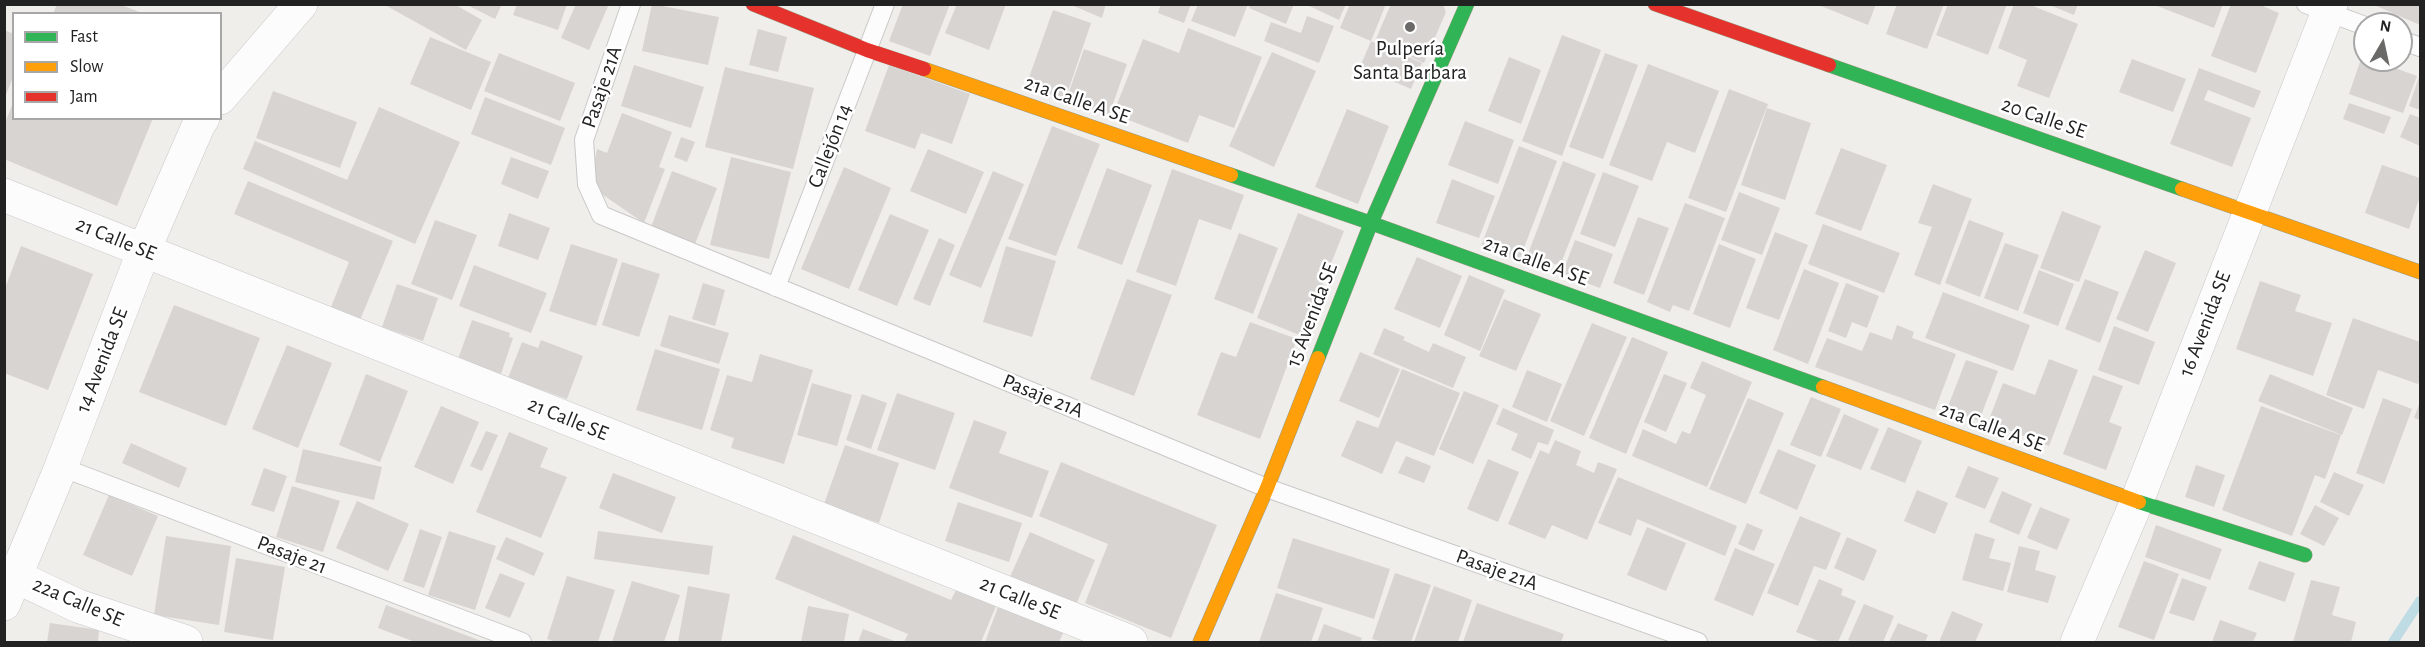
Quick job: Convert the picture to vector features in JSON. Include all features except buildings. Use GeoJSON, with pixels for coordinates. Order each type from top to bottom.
{"type":"FeatureCollection","features":[{"type":"Feature","properties":{"kind":"street"},"geometry":{"type":"LineString","coordinates":[[222,96],[301,4]]}},
{"type":"Feature","properties":{"kind":"street","name":"21a Calle A SE"},"geometry":{"type":"LineString","coordinates":[[753,4],[867,50],[1371,223],[2137,501],[2305,555]]}},
{"type":"Feature","properties":{"kind":"street","name":"15 Avenida SE"},"geometry":{"type":"LineString","coordinates":[[1200,642],[1267,488],[1371,223],[1467,4]]}},
{"type":"Feature","properties":{"kind":"street","name":"20 Calle SE"},"geometry":{"type":"LineString","coordinates":[[1654,4],[2421,272]]}},
{"type":"Feature","properties":{"kind":"street","name":"16 Avenida SE"},"geometry":{"type":"LineString","coordinates":[[2077,642],[2137,501],[2249,212],[2322,7]]}},
{"type":"Feature","properties":{"kind":"street","name":"14 Avenida SE"},"geometry":{"type":"LineString","coordinates":[[8,583],[61,467],[144,250],[202,120]]}},
{"type":"Feature","properties":{"kind":"street","name":"21 Calle SE"},"geometry":{"type":"LineString","coordinates":[[4,195],[1131,642]]}},
{"type":"Feature","properties":{"kind":"street","name":"22a Calle SE"},"geometry":{"type":"LineString","coordinates":[[8,583],[186,642]]}},
{"type":"Feature","properties":{"kind":"lane","name":"Pasaje 21A"},"geometry":{"type":"LineString","coordinates":[[631,4],[584,140],[587,184],[601,215],[1267,488],[1698,642]]}},
{"type":"Feature","properties":{"kind":"lane","name":"Callejón 14"},"geometry":{"type":"LineString","coordinates":[[776,287],[885,4]]}},
{"type":"Feature","properties":{"kind":"lane"},"geometry":{"type":"LineString","coordinates":[[2322,7],[2353,21]]}},
{"type":"Feature","properties":{"kind":"lane","name":"Pasaje 21"},"geometry":{"type":"LineString","coordinates":[[61,467],[522,642]]}},
{"type":"Feature","properties":{"kind":"waterway"},"geometry":{"type":"LineString","coordinates":[[2393,642],[2420,601]]}},
{"type":"Feature","properties":{"kind":"traffic: fast"},"geometry":{"type":"LineString","coordinates":[[1318,358],[1371,223],[1467,4]]}},
{"type":"Feature","properties":{"kind":"traffic: fast"},"geometry":{"type":"LineString","coordinates":[[1829,65],[2182,189]]}},
{"type":"Feature","properties":{"kind":"traffic: fast"},"geometry":{"type":"LineString","coordinates":[[1231,175],[1371,223],[1823,387]]}},
{"type":"Feature","properties":{"kind":"traffic: fast"},"geometry":{"type":"LineString","coordinates":[[2139,502],[2305,555]]}},
{"type":"Feature","properties":{"kind":"traffic: slow"},"geometry":{"type":"LineString","coordinates":[[924,69],[1231,175]]}},
{"type":"Feature","properties":{"kind":"traffic: slow"},"geometry":{"type":"LineString","coordinates":[[2182,189],[2420,272]]}},
{"type":"Feature","properties":{"kind":"traffic: slow"},"geometry":{"type":"LineString","coordinates":[[1200,642],[1267,488],[1318,358]]}},
{"type":"Feature","properties":{"kind":"traffic: slow"},"geometry":{"type":"LineString","coordinates":[[1823,387],[2139,502]]}},
{"type":"Feature","properties":{"kind":"traffic: jam"},"geometry":{"type":"LineString","coordinates":[[753,4],[867,50],[924,69]]}},
{"type":"Feature","properties":{"kind":"traffic: jam"},"geometry":{"type":"LineString","coordinates":[[1655,4],[1829,65]]}},
{"type":"Feature","properties":{"kind":"place","name":"Pulpería Santa Barbara"},"geometry":{"type":"Point","coordinates":[1410,27]}}]}
